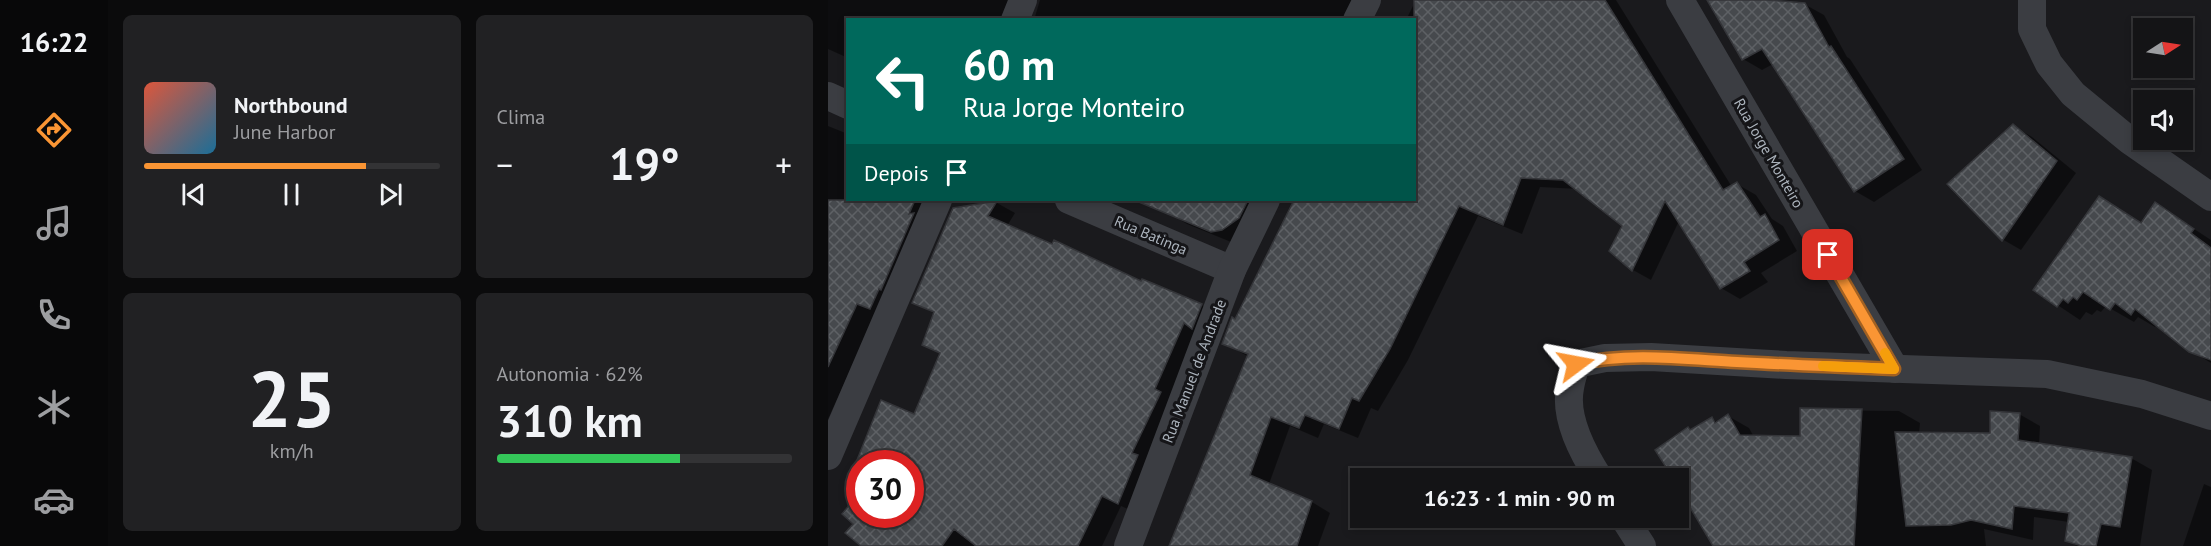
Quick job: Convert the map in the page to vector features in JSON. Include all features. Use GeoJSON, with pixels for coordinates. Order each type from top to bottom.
{"type":"FeatureCollection","features":[{"type":"Feature","properties":{"kind":"street"},"geometry":{"type":"LineString","coordinates":[[1016,18],[1023,0]]}},
{"type":"Feature","properties":{"kind":"street"},"geometry":{"type":"LineString","coordinates":[[1358,18],[1367,0]]}},
{"type":"Feature","properties":{"kind":"street","name":"Rua Jorge Monteiro"},"geometry":{"type":"LineString","coordinates":[[1680,0],[1894,369]]}},
{"type":"Feature","properties":{"kind":"street"},"geometry":{"type":"LineString","coordinates":[[2032,0],[2032,29],[2049,64],[2073,94],[2128,140],[2211,197]]}},
{"type":"Feature","properties":{"kind":"street"},"geometry":{"type":"LineString","coordinates":[[828,96],[846,104]]}},
{"type":"Feature","properties":{"kind":"street"},"geometry":{"type":"LineString","coordinates":[[828,456],[938,201]]}},
{"type":"Feature","properties":{"kind":"street","name":"Rua Batinga"},"geometry":{"type":"LineString","coordinates":[[1071,201],[1232,270]]}},
{"type":"Feature","properties":{"kind":"street","name":"Rua Manuel de Andrade"},"geometry":{"type":"LineString","coordinates":[[1128,546],[1232,270],[1266,201]]}},
{"type":"Feature","properties":{"kind":"street"},"geometry":{"type":"LineString","coordinates":[[1593,468],[1581,447],[1570,414],[1569,389],[1576,364],[1605,357],[1652,357],[1786,365],[2047,374],[2142,394],[2211,416]]}},
{"type":"Feature","properties":{"kind":"street"},"geometry":{"type":"LineString","coordinates":[[1630,528],[1642,546]]}},
{"type":"Feature","properties":{"kind":"building"},"geometry":{"type":"Polygon","coordinates":[[[1414,0],[1605,0],[1723,190],[1737,182],[1760,217],[1765,214],[1779,240],[1744,262],[1750,271],[1720,289],[1665,201],[1632,271],[1609,251],[1622,226],[1563,180],[1521,178],[1503,225],[1459,206],[1390,349],[1359,401],[1352,398],[1339,429],[1305,415],[1299,428],[1271,417],[1250,475],[1312,501],[1297,546],[1169,546],[1248,354],[1222,344],[1232,317],[1235,319],[1294,201],[1416,201],[1416,18],[1414,18],[1414,0]]]}},
{"type":"Feature","properties":{"kind":"building"},"geometry":{"type":"Polygon","coordinates":[[[1707,0],[1767,0],[1805,3],[1829,47],[1831,46],[1904,159],[1854,192],[1762,49],[1742,60],[1707,0]]]}},
{"type":"Feature","properties":{"kind":"building"},"geometry":{"type":"Polygon","coordinates":[[[2013,124],[2057,161],[2002,241],[1947,184],[2013,124]]]}},
{"type":"Feature","properties":{"kind":"building"},"geometry":{"type":"Polygon","coordinates":[[[2099,196],[2141,223],[2155,202],[2194,229],[2191,233],[2211,248],[2211,360],[2189,352],[2135,309],[2131,315],[2115,303],[2110,310],[2083,292],[2077,300],[2073,297],[2068,303],[2063,299],[2057,307],[2033,290],[2099,196]]]}},
{"type":"Feature","properties":{"kind":"building"},"geometry":{"type":"Polygon","coordinates":[[[828,200],[915,201],[909,214],[914,213],[881,290],[879,289],[870,309],[857,304],[828,367],[828,200]]]}},
{"type":"Feature","properties":{"kind":"building"},"geometry":{"type":"Polygon","coordinates":[[[997,201],[988,216],[1052,244],[1054,240],[1141,281],[1142,279],[1202,304],[1192,329],[1184,323],[1155,389],[1161,392],[1132,453],[1138,455],[1118,504],[1102,496],[1078,546],[976,546],[954,529],[942,546],[861,546],[845,533],[849,528],[924,528],[924,450],[861,450],[881,400],[914,414],[940,353],[922,345],[934,312],[912,303],[953,208],[997,201]]]}},
{"type":"Feature","properties":{"kind":"building"},"geometry":{"type":"Polygon","coordinates":[[[1136,201],[1248,201],[1239,218],[1222,230],[1211,232],[1136,201]]]}},
{"type":"Feature","properties":{"kind":"building"},"geometry":{"type":"Polygon","coordinates":[[[1800,408],[1862,409],[1854,546],[1713,546],[1689,506],[1689,468],[1667,468],[1655,450],[1688,427],[1690,430],[1712,417],[1715,423],[1728,414],[1740,435],[1800,436],[1800,408]]]}},
{"type":"Feature","properties":{"kind":"building"},"geometry":{"type":"Polygon","coordinates":[[[1990,411],[2020,413],[2018,440],[2132,457],[2120,527],[2101,524],[2096,546],[2082,546],[2065,541],[2069,513],[2014,506],[2012,529],[1971,520],[1951,525],[1906,526],[1895,432],[1990,433],[1990,411]]]}},
{"type":"Feature","properties":{"kind":"slow traffic"},"geometry":{"type":"LineString","coordinates":[[1823,366],[1894,369],[1885,353]]}},
{"type":"Feature","properties":{"kind":"route"},"geometry":{"type":"LineString","coordinates":[[1576,364],[1605,357],[1652,357],[1894,369],[1828,255]]}}]}
